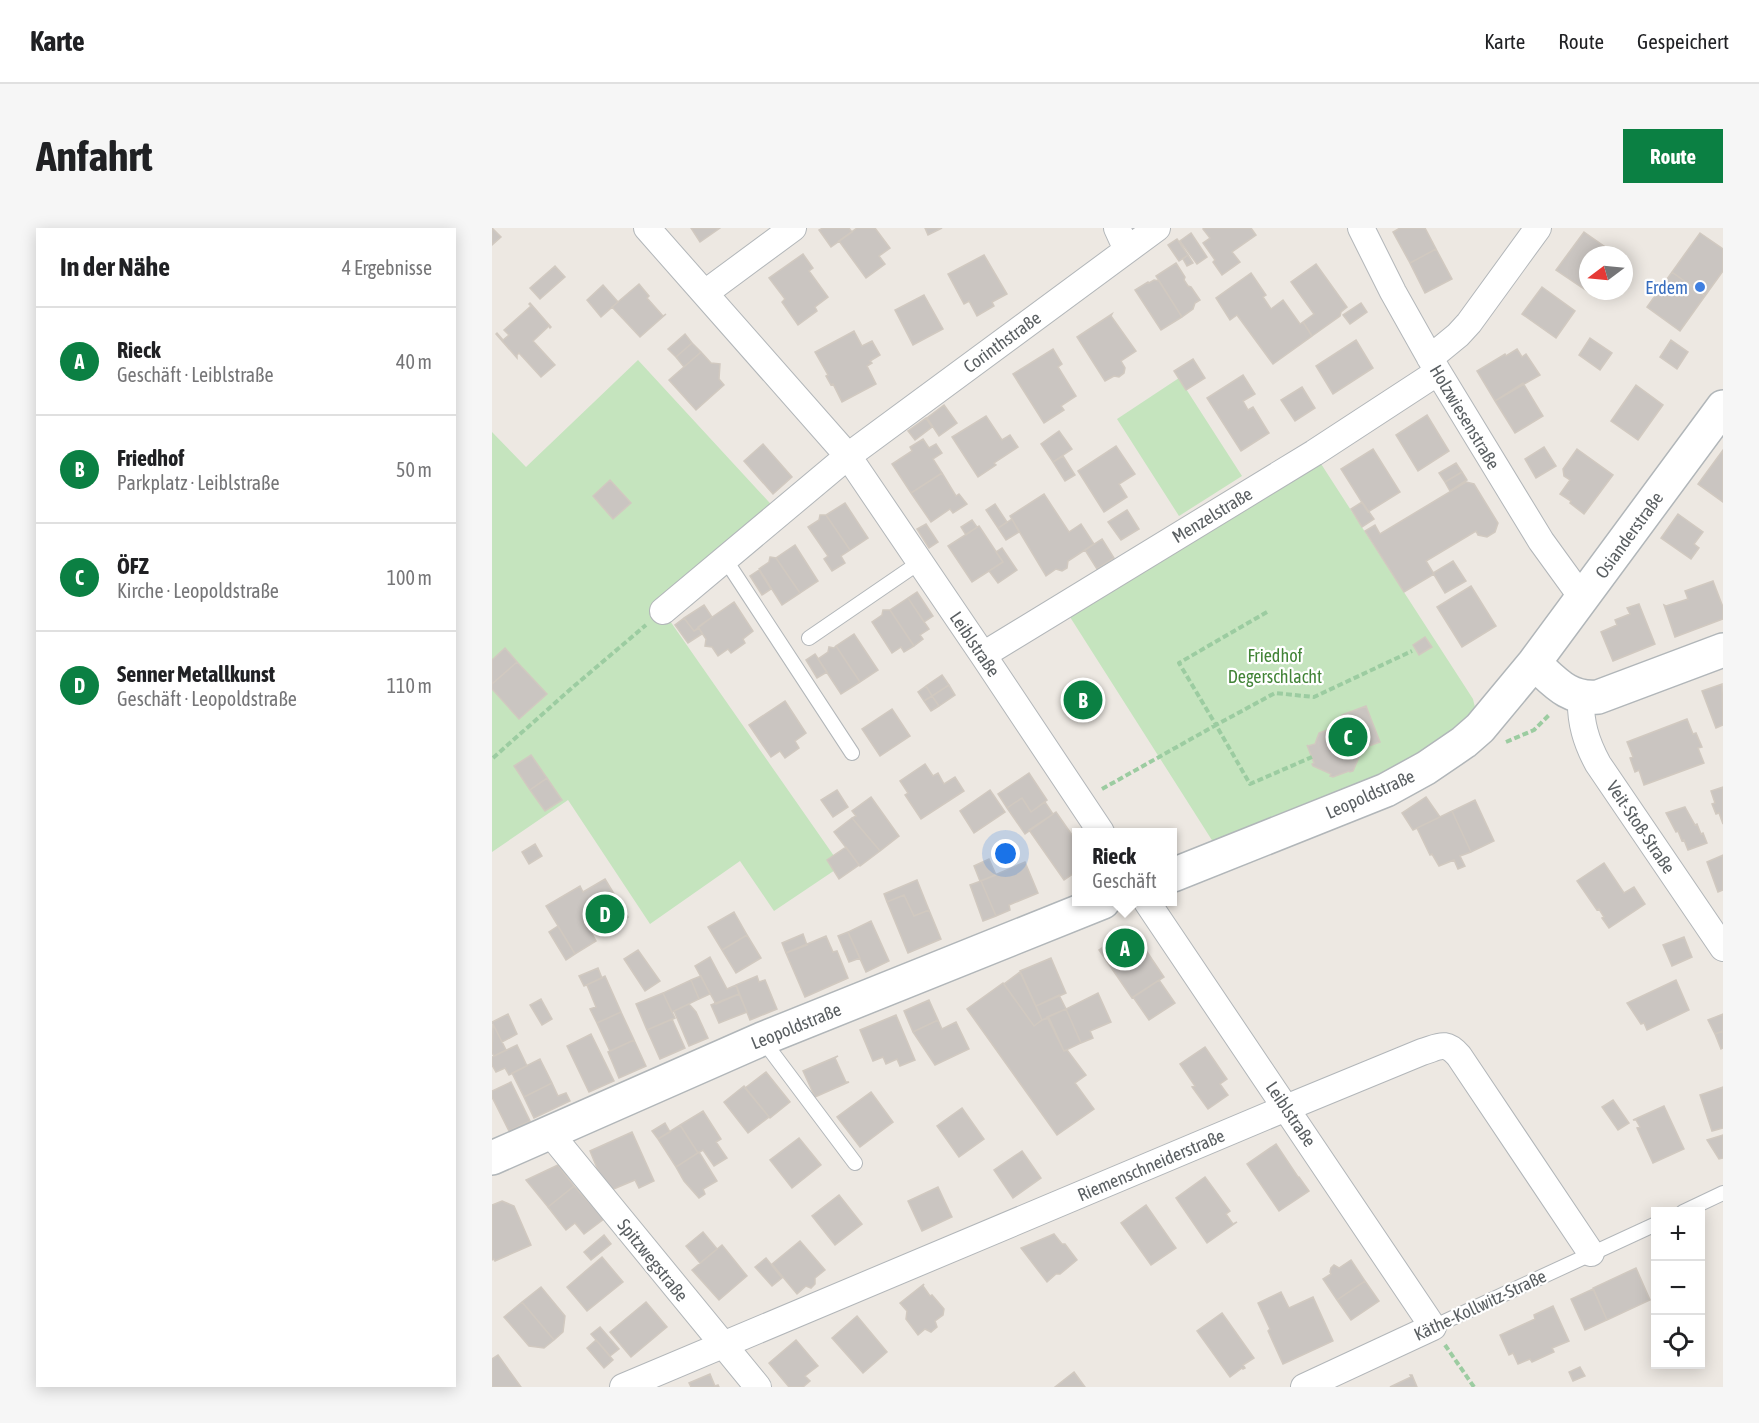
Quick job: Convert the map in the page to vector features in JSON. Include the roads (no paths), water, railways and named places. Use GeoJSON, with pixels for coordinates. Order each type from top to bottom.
{"type":"FeatureCollection","features":[{"type":"Feature","properties":{"kind":"street","name":"Leiblstraße"},"geometry":{"type":"LineString","coordinates":[[647,228],[848,456],[1098,828]]}},
{"type":"Feature","properties":{"kind":"street"},"geometry":{"type":"LineString","coordinates":[[705,293],[793,228]]}},
{"type":"Feature","properties":{"kind":"street","name":"Corinthstraße"},"geometry":{"type":"LineString","coordinates":[[848,456],[1122,239],[1157,228]]}},
{"type":"Feature","properties":{"kind":"street","name":"Holzwiesenstraße"},"geometry":{"type":"LineString","coordinates":[[1361,228],[1434,365],[1541,541],[1582,599]]}},
{"type":"Feature","properties":{"kind":"street","name":"Menzelstraße"},"geometry":{"type":"LineString","coordinates":[[983,655],[1314,453],[1434,365],[1469,323],[1538,228]]}},
{"type":"Feature","properties":{"kind":"street","name":"Osianderstraße"},"geometry":{"type":"LineString","coordinates":[[1534,663],[1723,407]]}},
{"type":"Feature","properties":{"kind":"street"},"geometry":{"type":"LineString","coordinates":[[663,611],[848,456]]}},
{"type":"Feature","properties":{"kind":"street"},"geometry":{"type":"LineString","coordinates":[[1534,663],[1575,695],[1598,697],[1723,650]]}},
{"type":"Feature","properties":{"kind":"street","name":"Leopoldstraße"},"geometry":{"type":"LineString","coordinates":[[1177,873],[1386,790],[1426,768],[1480,728],[1534,663]]}},
{"type":"Feature","properties":{"kind":"street","name":"Veit-Stoß-Straße"},"geometry":{"type":"LineString","coordinates":[[1575,695],[1583,731],[1598,764],[1723,948]]}},
{"type":"Feature","properties":{"kind":"street","name":"Leopoldstraße"},"geometry":{"type":"LineString","coordinates":[[492,1158],[762,1039],[1093,906]]}},
{"type":"Feature","properties":{"kind":"street","name":"Leiblstraße"},"geometry":{"type":"LineString","coordinates":[[1150,906],[1433,1328]]}},
{"type":"Feature","properties":{"kind":"street","name":"Riemenschneiderstraße"},"geometry":{"type":"LineString","coordinates":[[623,1387],[1286,1108],[1443,1046],[1452,1047],[1459,1056],[1591,1253]]}},
{"type":"Feature","properties":{"kind":"street","name":"Spitzwegstraße"},"geometry":{"type":"LineString","coordinates":[[549,1132],[758,1387]]}},
{"type":"Feature","properties":{"kind":"street","name":"Käthe-Kollwitz-Straße"},"geometry":{"type":"LineString","coordinates":[[1304,1387],[1433,1328]]}},
{"type":"Feature","properties":{"kind":"lane"},"geometry":{"type":"LineString","coordinates":[[725,559],[852,753]]}},
{"type":"Feature","properties":{"kind":"lane"},"geometry":{"type":"LineString","coordinates":[[809,638],[920,562]]}},
{"type":"Feature","properties":{"kind":"lane"},"geometry":{"type":"LineString","coordinates":[[762,1039],[855,1163]]}},
{"type":"Feature","properties":{"kind":"lane"},"geometry":{"type":"LineString","coordinates":[[1694,1207],[1723,1193]]}},
{"type":"Feature","properties":{"kind":"lane","name":"Käthe-Kollwitz-Straße"},"geometry":{"type":"LineString","coordinates":[[1433,1328],[1651,1226]]}},
{"type":"Feature","properties":{"kind":"place","name":"Erdem"},"geometry":{"type":"Point","coordinates":[1700,287]}},
{"type":"Feature","properties":{"kind":"place","name":"Friedhof"},"geometry":{"type":"Point","coordinates":[1083,700]}},
{"type":"Feature","properties":{"kind":"place","name":"ÖFZ"},"geometry":{"type":"Point","coordinates":[1348,737]}},
{"type":"Feature","properties":{"kind":"place","name":"Senner Metallkunst"},"geometry":{"type":"Point","coordinates":[605,914]}},
{"type":"Feature","properties":{"kind":"place","name":"Rieck"},"geometry":{"type":"Point","coordinates":[1125,948]}},
{"type":"Feature","properties":{"kind":"park label","name":"Friedhof Degerschlacht"},"geometry":{"type":"Point","coordinates":[1275,665]}}]}
